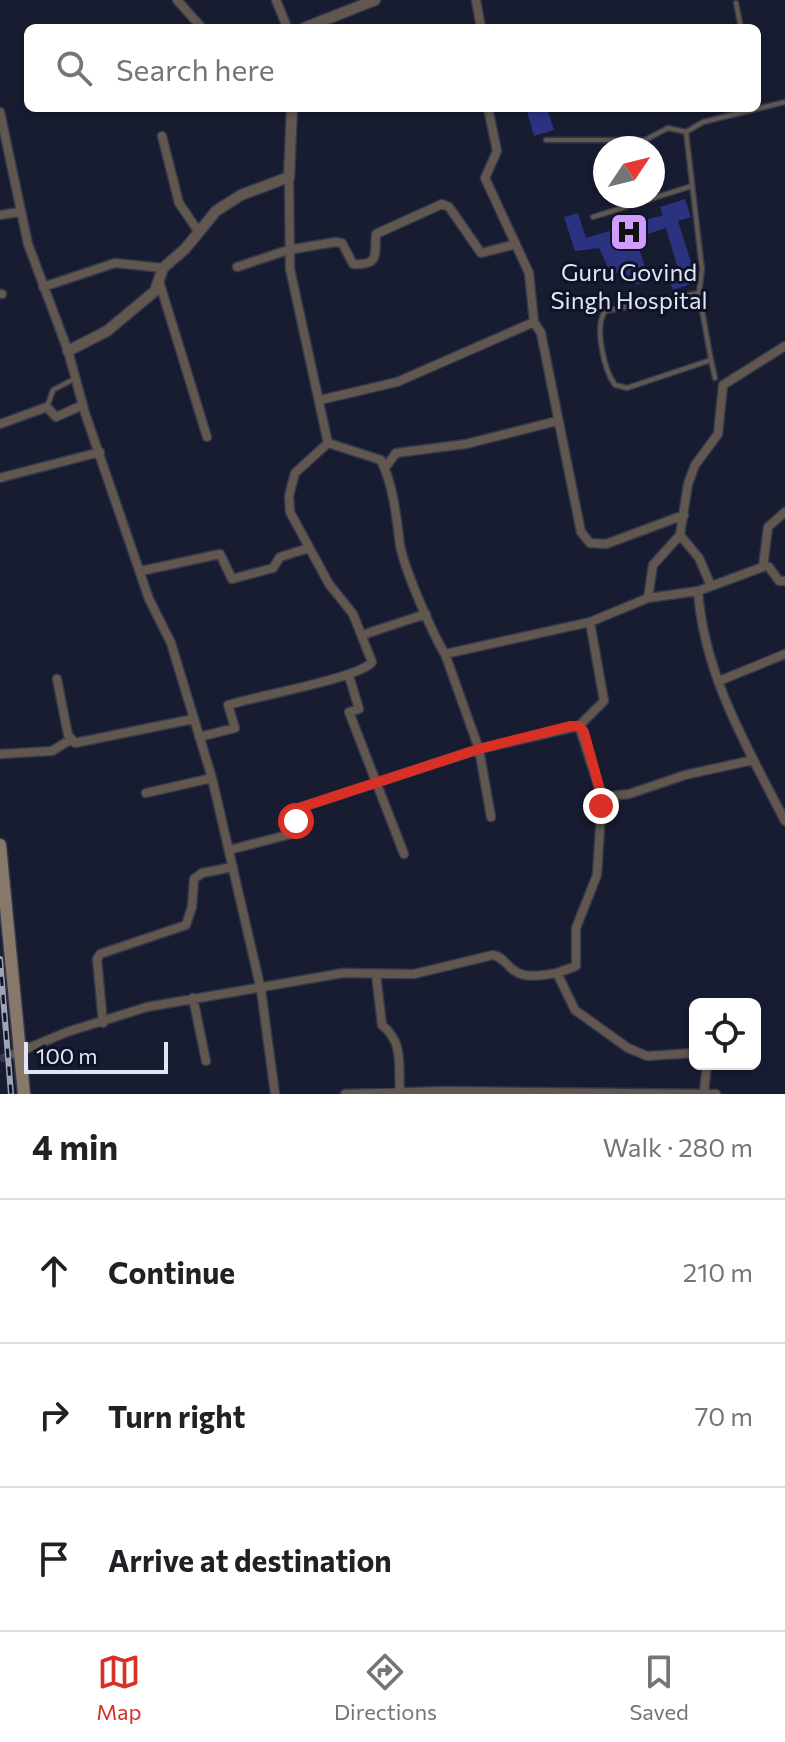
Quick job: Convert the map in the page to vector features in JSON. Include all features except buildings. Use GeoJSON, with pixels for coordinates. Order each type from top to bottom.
{"type":"FeatureCollection","features":[{"type":"Feature","properties":{"kind":"main road"},"geometry":{"type":"LineString","coordinates":[[0,845],[24,1094]]}},
{"type":"Feature","properties":{"kind":"street"},"geometry":{"type":"LineString","coordinates":[[177,0],[198,24]]}},
{"type":"Feature","properties":{"kind":"street"},"geometry":{"type":"LineString","coordinates":[[276,0],[283,24]]}},
{"type":"Feature","properties":{"kind":"street"},"geometry":{"type":"LineString","coordinates":[[314,24],[375,0]]}},
{"type":"Feature","properties":{"kind":"street"},"geometry":{"type":"LineString","coordinates":[[476,0],[480,24]]}},
{"type":"Feature","properties":{"kind":"street"},"geometry":{"type":"LineString","coordinates":[[0,112],[19,212],[141,571],[171,643],[212,778],[261,990],[275,1094]]}},
{"type":"Feature","properties":{"kind":"street"},"geometry":{"type":"LineString","coordinates":[[292,112],[288,250],[327,438]]}},
{"type":"Feature","properties":{"kind":"street"},"geometry":{"type":"LineString","coordinates":[[489,112],[497,151],[485,178],[530,279],[534,322],[541,333],[581,532],[590,543],[606,544],[684,515]]}},
{"type":"Feature","properties":{"kind":"street"},"geometry":{"type":"LineString","coordinates":[[162,136],[179,203],[198,231]]}},
{"type":"Feature","properties":{"kind":"street"},"geometry":{"type":"LineString","coordinates":[[68,351],[107,331],[155,291],[163,268],[231,200],[289,177]]}},
{"type":"Feature","properties":{"kind":"street"},"geometry":{"type":"LineString","coordinates":[[237,267],[288,250],[342,243],[353,264],[359,265],[374,259],[378,253],[376,234],[442,204],[449,207],[481,253],[516,244]]}},
{"type":"Feature","properties":{"kind":"street"},"geometry":{"type":"LineString","coordinates":[[0,215],[19,212]]}},
{"type":"Feature","properties":{"kind":"street"},"geometry":{"type":"LineString","coordinates":[[43,287],[115,263],[163,268]]}},
{"type":"Feature","properties":{"kind":"street"},"geometry":{"type":"LineString","coordinates":[[159,281],[207,437]]}},
{"type":"Feature","properties":{"kind":"street"},"geometry":{"type":"LineString","coordinates":[[320,400],[397,382],[534,322]]}},
{"type":"Feature","properties":{"kind":"street"},"geometry":{"type":"LineString","coordinates":[[648,598],[653,565],[680,535],[695,465],[718,434],[723,385],[785,346]]}},
{"type":"Feature","properties":{"kind":"street"},"geometry":{"type":"LineString","coordinates":[[0,424],[47,407],[56,417],[83,405]]}},
{"type":"Feature","properties":{"kind":"street"},"geometry":{"type":"LineString","coordinates":[[385,468],[396,453],[466,444],[557,421]]}},
{"type":"Feature","properties":{"kind":"street"},"geometry":{"type":"LineString","coordinates":[[327,438],[376,456],[385,468],[394,500],[400,548],[445,654],[479,749],[491,817]]}},
{"type":"Feature","properties":{"kind":"street"},"geometry":{"type":"LineString","coordinates":[[199,737],[235,728],[228,705],[265,693],[349,676],[372,662],[353,614],[329,584],[290,512],[289,496],[299,468],[327,438]]}},
{"type":"Feature","properties":{"kind":"street"},"geometry":{"type":"LineString","coordinates":[[0,478],[100,452]]}},
{"type":"Feature","properties":{"kind":"street"},"geometry":{"type":"LineString","coordinates":[[445,654],[590,622],[648,598],[698,591],[763,567],[768,527],[785,512]]}},
{"type":"Feature","properties":{"kind":"street"},"geometry":{"type":"LineString","coordinates":[[680,535],[699,558],[711,586]]}},
{"type":"Feature","properties":{"kind":"street"},"geometry":{"type":"LineString","coordinates":[[141,571],[220,554],[232,579],[273,568],[280,557],[309,548]]}},
{"type":"Feature","properties":{"kind":"street"},"geometry":{"type":"LineString","coordinates":[[769,567],[779,581],[785,581]]}},
{"type":"Feature","properties":{"kind":"street"},"geometry":{"type":"LineString","coordinates":[[698,591],[703,641],[753,760],[785,821]]}},
{"type":"Feature","properties":{"kind":"street"},"geometry":{"type":"LineString","coordinates":[[362,635],[426,614]]}},
{"type":"Feature","properties":{"kind":"street"},"geometry":{"type":"LineString","coordinates":[[229,850],[295,833],[299,808],[479,749],[579,726],[604,701],[590,622]]}},
{"type":"Feature","properties":{"kind":"street"},"geometry":{"type":"LineString","coordinates":[[719,681],[785,654]]}},
{"type":"Feature","properties":{"kind":"street"},"geometry":{"type":"LineString","coordinates":[[349,676],[359,709],[349,712],[404,854]]}},
{"type":"Feature","properties":{"kind":"street"},"geometry":{"type":"LineString","coordinates":[[57,679],[70,740]]}},
{"type":"Feature","properties":{"kind":"street"},"geometry":{"type":"LineString","coordinates":[[0,754],[52,751],[70,740],[88,741],[193,719]]}},
{"type":"Feature","properties":{"kind":"street"},"geometry":{"type":"LineString","coordinates":[[18,1054],[67,1032],[147,1007],[261,990],[343,973],[414,974],[493,955],[503,958],[512,969],[524,975],[571,970],[577,961],[576,928],[597,875],[602,797],[579,726]]}},
{"type":"Feature","properties":{"kind":"street"},"geometry":{"type":"LineString","coordinates":[[602,797],[629,794],[685,775],[753,760]]}},
{"type":"Feature","properties":{"kind":"street"},"geometry":{"type":"LineString","coordinates":[[146,793],[212,778]]}},
{"type":"Feature","properties":{"kind":"street"},"geometry":{"type":"LineString","coordinates":[[103,1023],[97,959],[100,954],[186,925],[192,907],[194,879],[202,873],[233,867]]}},
{"type":"Feature","properties":{"kind":"street"},"geometry":{"type":"LineString","coordinates":[[557,973],[575,1010],[628,1048],[647,1056],[689,1053]]}},
{"type":"Feature","properties":{"kind":"street"},"geometry":{"type":"LineString","coordinates":[[376,974],[382,1025],[395,1034],[398,1043],[400,1092]]}},
{"type":"Feature","properties":{"kind":"street"},"geometry":{"type":"LineString","coordinates":[[193,998],[206,1061]]}},
{"type":"Feature","properties":{"kind":"street"},"geometry":{"type":"LineString","coordinates":[[704,1092],[706,1070]]}},
{"type":"Feature","properties":{"kind":"street"},"geometry":{"type":"LineString","coordinates":[[345,1094],[716,1094]]}},
{"type":"Feature","properties":{"kind":"lane"},"geometry":{"type":"LineString","coordinates":[[736,3],[740,24]]}},
{"type":"Feature","properties":{"kind":"lane"},"geometry":{"type":"LineString","coordinates":[[761,105],[785,102]]}},
{"type":"Feature","properties":{"kind":"lane"},"geometry":{"type":"LineString","coordinates":[[546,140],[645,140],[668,128],[686,132],[703,122],[735,112]]}},
{"type":"Feature","properties":{"kind":"lane"},"geometry":{"type":"LineString","coordinates":[[686,132],[702,269],[699,293],[715,378]]}},
{"type":"Feature","properties":{"kind":"lane"},"geometry":{"type":"LineString","coordinates":[[593,217],[692,186]]}},
{"type":"Feature","properties":{"kind":"lane"},"geometry":{"type":"LineString","coordinates":[[699,293],[605,311],[600,324],[604,352],[610,378],[621,388],[711,360]]}},
{"type":"Feature","properties":{"kind":"lane"},"geometry":{"type":"LineString","coordinates":[[47,407],[53,390],[75,378]]}},
{"type":"Feature","properties":{"kind":"tunnel"},"geometry":{"type":"LineString","coordinates":[[0,1059],[14,1054]]}},
{"type":"Feature","properties":{"kind":"railway"},"geometry":{"type":"LineString","coordinates":[[0,959],[11,1094]]}},
{"type":"Feature","properties":{"kind":"place","name":"Guru Govind Singh Hospital"},"geometry":{"type":"Point","coordinates":[629,232]}},
{"type":"Feature","properties":{"kind":"route"},"geometry":{"type":"LineString","coordinates":[[296,821],[299,808],[479,749],[570,726],[579,726],[584,732],[602,797],[601,806]]}}]}
